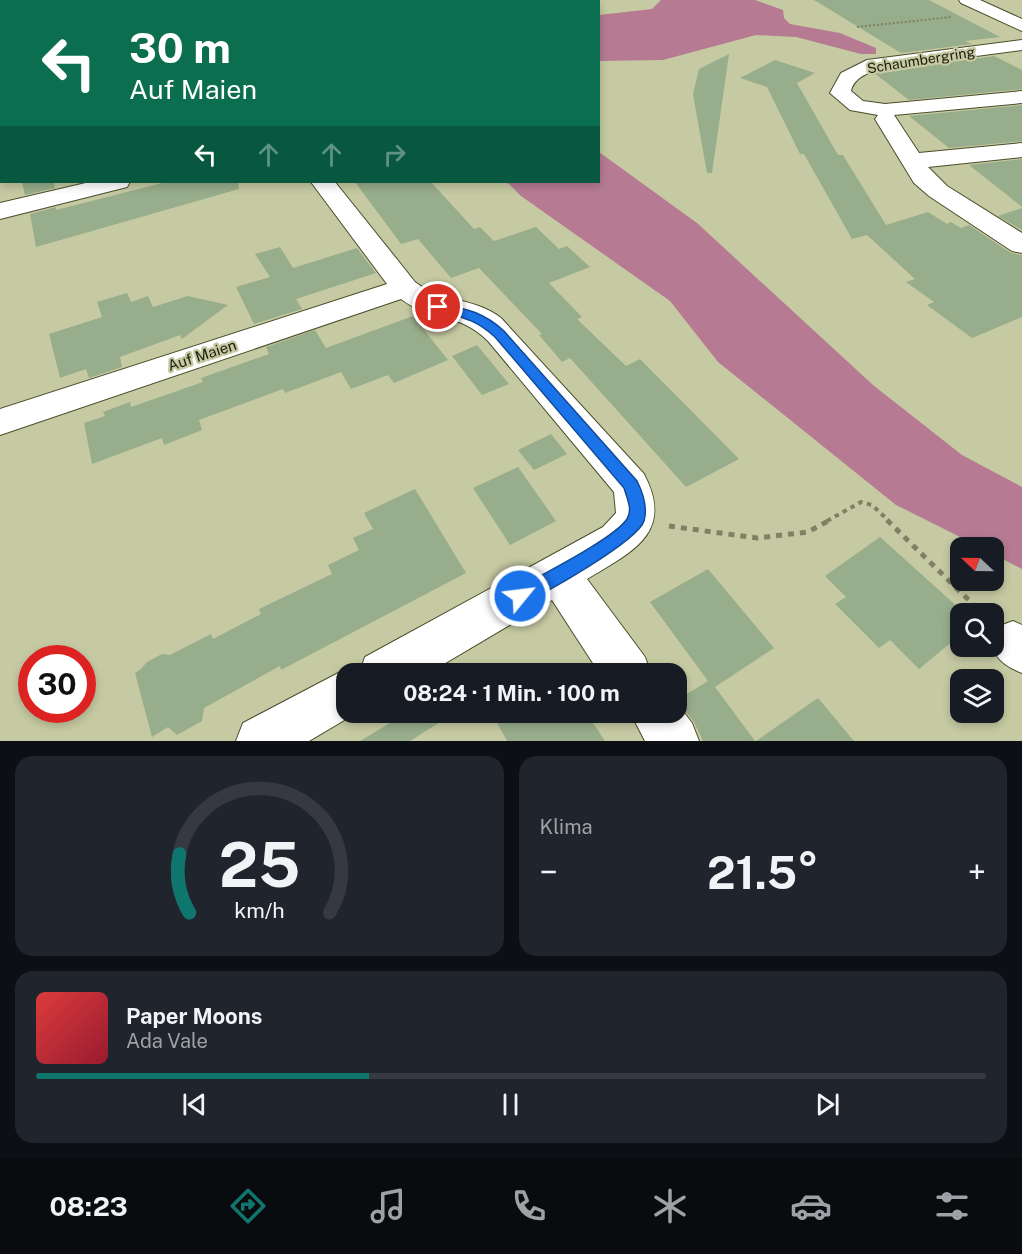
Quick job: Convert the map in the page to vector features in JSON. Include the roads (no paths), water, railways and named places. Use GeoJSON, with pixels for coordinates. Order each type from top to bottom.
{"type":"FeatureCollection","features":[{"type":"Feature","properties":{"kind":"street"},"geometry":{"type":"LineString","coordinates":[[967,0],[1022,26]]}},
{"type":"Feature","properties":{"kind":"street","name":"Schaumbergring"},"geometry":{"type":"LineString","coordinates":[[1022,45],[874,64],[858,70],[841,84],[840,93],[857,106],[885,115],[1022,97]]}},
{"type":"Feature","properties":{"kind":"street"},"geometry":{"type":"LineString","coordinates":[[885,115],[923,178],[938,191],[1022,244]]}},
{"type":"Feature","properties":{"kind":"street"},"geometry":{"type":"LineString","coordinates":[[913,161],[1022,150]]}},
{"type":"Feature","properties":{"kind":"street"},"geometry":{"type":"LineString","coordinates":[[0,211],[114,183]]}},
{"type":"Feature","properties":{"kind":"street"},"geometry":{"type":"LineString","coordinates":[[324,183],[405,288],[418,299],[472,314],[485,321],[499,334],[631,485],[638,506],[635,522],[617,540],[401,663]]}},
{"type":"Feature","properties":{"kind":"street","name":"Auf Maien"},"geometry":{"type":"LineString","coordinates":[[0,422],[405,288]]}},
{"type":"Feature","properties":{"kind":"street"},"geometry":{"type":"LineString","coordinates":[[559,574],[620,663]]}},
{"type":"Feature","properties":{"kind":"street"},"geometry":{"type":"LineString","coordinates":[[261,741],[336,699]]}},
{"type":"Feature","properties":{"kind":"street"},"geometry":{"type":"LineString","coordinates":[[662,723],[674,741]]}}]}
